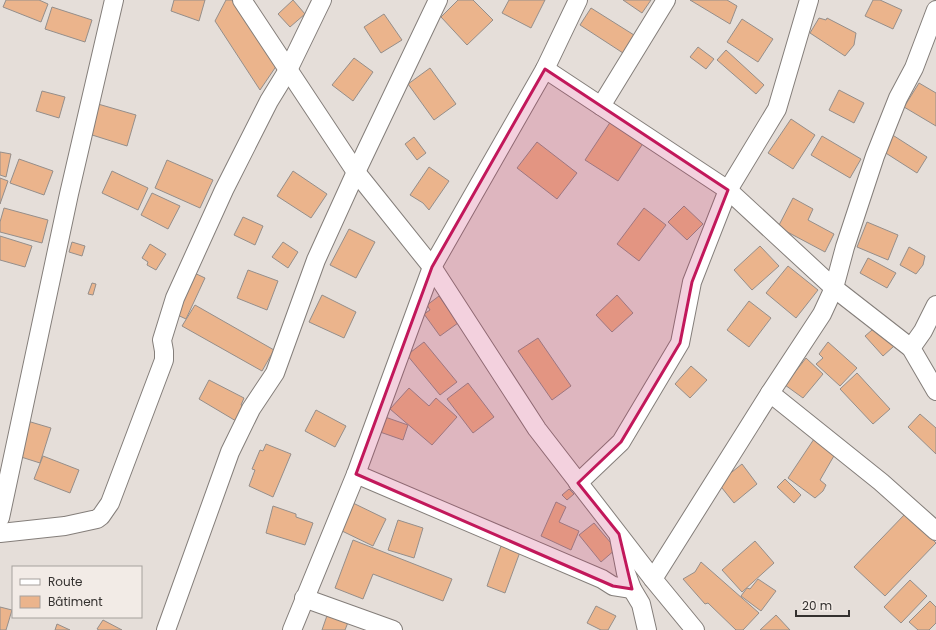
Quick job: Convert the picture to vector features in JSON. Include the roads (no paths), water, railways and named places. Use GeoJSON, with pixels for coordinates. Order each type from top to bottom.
{"type":"FeatureCollection","features":[{"type":"Feature","properties":{"kind":"street"},"geometry":{"type":"LineString","coordinates":[[0,518],[69,194],[114,0]]}},
{"type":"Feature","properties":{"kind":"street"},"geometry":{"type":"LineString","coordinates":[[242,0],[356,172],[432,267],[537,429],[653,579],[695,630]]}},
{"type":"Feature","properties":{"kind":"street"},"geometry":{"type":"LineString","coordinates":[[0,533],[65,526],[97,519],[101,516],[110,503],[164,360],[162,340],[175,298],[224,190],[269,101],[288,70],[322,0]]}},
{"type":"Feature","properties":{"kind":"street"},"geometry":{"type":"LineString","coordinates":[[166,630],[230,452],[252,409],[275,373],[316,260],[438,0]]}},
{"type":"Feature","properties":{"kind":"street"},"geometry":{"type":"LineString","coordinates":[[292,630],[356,474],[432,267],[545,69],[578,0]]}},
{"type":"Feature","properties":{"kind":"street"},"geometry":{"type":"LineString","coordinates":[[601,106],[666,0]]}},
{"type":"Feature","properties":{"kind":"street"},"geometry":{"type":"LineString","coordinates":[[578,483],[621,442],[680,344],[692,282],[728,190],[777,109],[809,0]]}},
{"type":"Feature","properties":{"kind":"street"},"geometry":{"type":"LineString","coordinates":[[653,579],[770,393],[822,314],[834,288],[845,247],[876,156],[898,98],[914,68],[936,10]]}},
{"type":"Feature","properties":{"kind":"street"},"geometry":{"type":"LineString","coordinates":[[545,69],[728,190],[834,288],[911,348],[936,391]]}},
{"type":"Feature","properties":{"kind":"street"},"geometry":{"type":"LineString","coordinates":[[911,348],[923,331],[936,305]]}},
{"type":"Feature","properties":{"kind":"street"},"geometry":{"type":"LineString","coordinates":[[770,393],[881,482],[936,531]]}},
{"type":"Feature","properties":{"kind":"street"},"geometry":{"type":"LineString","coordinates":[[356,474],[602,579],[613,586],[632,589]]}},
{"type":"Feature","properties":{"kind":"street"},"geometry":{"type":"LineString","coordinates":[[619,534],[623,560],[632,589],[641,604],[647,630]]}},
{"type":"Feature","properties":{"kind":"street"},"geometry":{"type":"LineString","coordinates":[[304,598],[393,630]]}}]}
